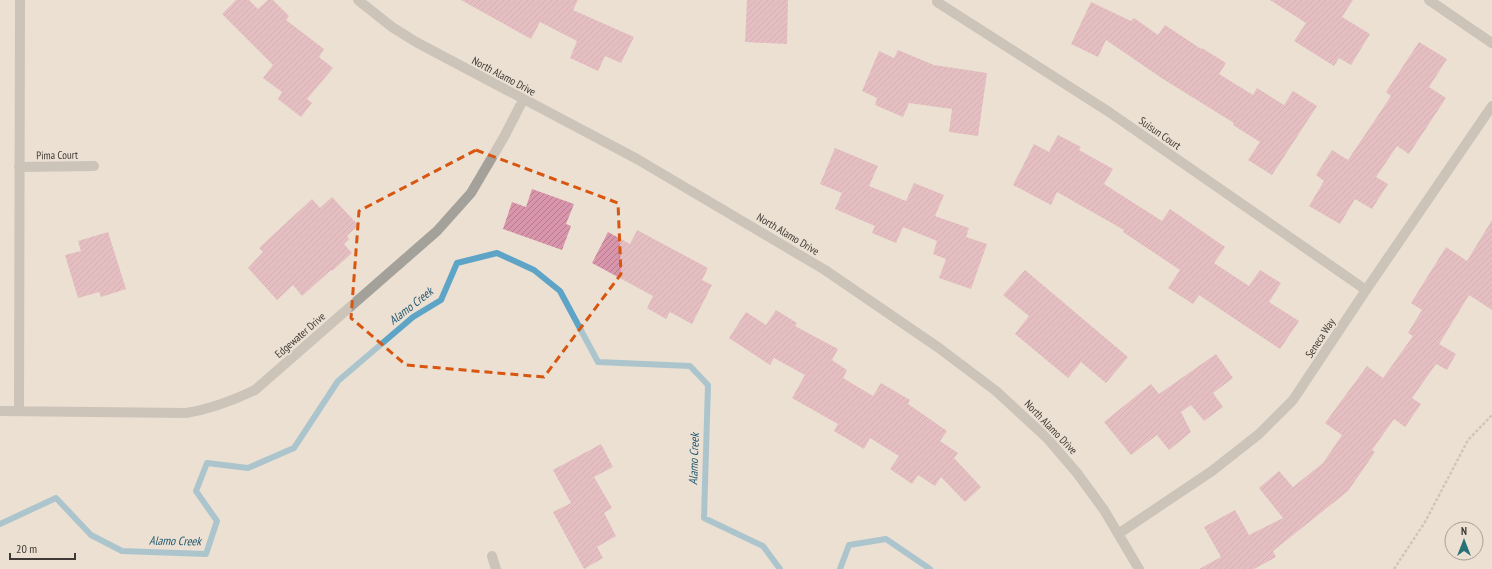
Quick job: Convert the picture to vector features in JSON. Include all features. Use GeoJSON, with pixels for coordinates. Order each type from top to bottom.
{"type":"FeatureCollection","features":[{"type":"Feature","properties":{"kind":"street"},"geometry":{"type":"LineString","coordinates":[[19,411],[20,0]]}},
{"type":"Feature","properties":{"kind":"street","name":"North Alamo Drive"},"geometry":{"type":"LineString","coordinates":[[358,0],[392,27],[416,42],[637,159],[818,266],[939,348],[996,391],[1047,438],[1077,473],[1104,510],[1139,569]]}},
{"type":"Feature","properties":{"kind":"street"},"geometry":{"type":"LineString","coordinates":[[1429,0],[1492,43]]}},
{"type":"Feature","properties":{"kind":"street","name":"Suisun Court"},"geometry":{"type":"LineString","coordinates":[[937,2],[1109,112],[1366,290]]}},
{"type":"Feature","properties":{"kind":"street","name":"Edgewater Drive"},"geometry":{"type":"LineString","coordinates":[[0,411],[186,413],[206,410],[230,403],[255,390],[437,231],[471,193],[504,137],[523,100]]}},
{"type":"Feature","properties":{"kind":"street","name":"Seneca Way"},"geometry":{"type":"LineString","coordinates":[[1118,534],[1212,471],[1260,434],[1294,400],[1366,290],[1492,106]]}},
{"type":"Feature","properties":{"kind":"street","name":"Pima Court"},"geometry":{"type":"LineString","coordinates":[[19,167],[94,166]]}},
{"type":"Feature","properties":{"kind":"street"},"geometry":{"type":"LineString","coordinates":[[492,556],[496,569]]}},
{"type":"Feature","properties":{"kind":"path"},"geometry":{"type":"LineString","coordinates":[[1394,569],[1403,558],[1425,522],[1468,440],[1492,415]]}},
{"type":"Feature","properties":{"kind":"highlighted area"},"geometry":{"type":"Polygon","coordinates":[[[476,150],[618,203],[621,274],[544,377],[406,365],[351,318],[359,211],[476,150]]]}},
{"type":"Feature","properties":{"kind":"building"},"geometry":{"type":"Polygon","coordinates":[[[236,0],[249,0],[258,9],[268,0],[273,0],[289,16],[286,20],[324,49],[319,57],[333,68],[307,99],[312,103],[301,117],[278,99],[282,92],[263,78],[273,65],[222,14],[236,0]]]}},
{"type":"Feature","properties":{"kind":"building"},"geometry":{"type":"Polygon","coordinates":[[[461,0],[578,0],[573,10],[634,37],[621,63],[605,56],[598,71],[570,58],[577,41],[540,22],[531,39],[461,0]]]}},
{"type":"Feature","properties":{"kind":"building"},"geometry":{"type":"Polygon","coordinates":[[[747,0],[788,0],[787,44],[745,42],[747,0]]]}},
{"type":"Feature","properties":{"kind":"building"},"geometry":{"type":"Polygon","coordinates":[[[1270,0],[1353,0],[1342,17],[1370,34],[1351,65],[1339,58],[1334,66],[1294,41],[1306,23],[1270,0]]]}},
{"type":"Feature","properties":{"kind":"building"},"geometry":{"type":"Polygon","coordinates":[[[1091,2],[1131,21],[1134,18],[1158,35],[1165,25],[1201,49],[1202,48],[1226,63],[1219,74],[1253,95],[1257,88],[1284,105],[1293,91],[1317,106],[1272,175],[1248,160],[1260,142],[1233,125],[1234,123],[1163,79],[1106,40],[1098,57],[1071,44],[1091,2]]]}},
{"type":"Feature","properties":{"kind":"building"},"geometry":{"type":"Polygon","coordinates":[[[1419,42],[1447,59],[1429,87],[1446,98],[1409,154],[1397,146],[1376,177],[1388,184],[1372,209],[1355,199],[1340,224],[1309,206],[1324,181],[1316,175],[1332,150],[1348,160],[1391,96],[1386,92],[1419,42]]]}},
{"type":"Feature","properties":{"kind":"building"},"geometry":{"type":"Polygon","coordinates":[[[898,50],[934,65],[987,73],[978,136],[949,132],[952,109],[909,103],[903,117],[875,105],[877,98],[862,91],[879,51],[894,58],[898,50]]]}},
{"type":"Feature","properties":{"kind":"building"},"geometry":{"type":"Polygon","coordinates":[[[1058,135],[1081,147],[1079,150],[1113,169],[1104,184],[1162,221],[1170,209],[1225,247],[1214,263],[1249,286],[1260,270],[1281,283],[1269,302],[1299,321],[1280,349],[1199,295],[1193,304],[1168,288],[1180,270],[1123,232],[1124,230],[1057,192],[1051,205],[1013,185],[1034,144],[1049,152],[1058,135]]]}},
{"type":"Feature","properties":{"kind":"building"},"geometry":{"type":"Polygon","coordinates":[[[835,148],[878,166],[869,186],[906,201],[914,183],[944,195],[935,216],[969,228],[966,237],[987,244],[971,289],[939,278],[946,259],[933,254],[937,241],[903,227],[896,243],[872,233],[875,226],[835,209],[842,193],[820,184],[835,148]]]}},
{"type":"Feature","properties":{"kind":"building"},"geometry":{"type":"Polygon","coordinates":[[[532,189],[574,204],[566,224],[571,226],[562,250],[503,229],[512,202],[526,207],[532,189]]]}},
{"type":"Feature","properties":{"kind":"building"},"geometry":{"type":"Polygon","coordinates":[[[332,197],[358,225],[347,236],[349,239],[344,244],[352,253],[302,296],[293,285],[277,300],[248,268],[263,252],[259,248],[312,199],[320,208],[332,197]]]}},
{"type":"Feature","properties":{"kind":"building"},"geometry":{"type":"Polygon","coordinates":[[[1492,220],[1492,310],[1469,295],[1439,344],[1456,354],[1447,370],[1436,364],[1412,398],[1421,404],[1405,427],[1394,419],[1372,450],[1375,452],[1348,491],[1273,551],[1276,557],[1254,569],[1199,569],[1221,557],[1204,527],[1235,510],[1249,535],[1283,518],[1259,488],[1279,471],[1293,487],[1323,463],[1342,435],[1325,423],[1367,366],[1383,378],[1413,336],[1408,333],[1422,310],[1411,303],[1446,247],[1467,261],[1492,220]]]}},
{"type":"Feature","properties":{"kind":"building"},"geometry":{"type":"Polygon","coordinates":[[[637,230],[708,268],[702,280],[712,285],[692,324],[670,312],[666,319],[647,308],[653,296],[592,263],[608,232],[630,244],[637,230]]]}},
{"type":"Feature","properties":{"kind":"building"},"geometry":{"type":"Polygon","coordinates":[[[108,232],[126,289],[101,297],[99,292],[78,298],[65,255],[81,251],[78,241],[108,232]]]}},
{"type":"Feature","properties":{"kind":"building"},"geometry":{"type":"Polygon","coordinates":[[[1025,270],[1128,357],[1106,383],[1081,362],[1068,378],[1015,334],[1029,316],[1003,295],[1025,270]]]}},
{"type":"Feature","properties":{"kind":"building"},"geometry":{"type":"Polygon","coordinates":[[[776,310],[797,323],[795,326],[838,349],[832,360],[847,370],[843,378],[873,396],[881,383],[910,400],[908,404],[947,431],[940,441],[958,453],[954,458],[981,487],[965,502],[941,477],[935,486],[918,475],[912,484],[890,469],[899,456],[870,438],[864,449],[834,431],[838,424],[792,398],[805,375],[774,358],[770,365],[729,338],[746,312],[766,325],[776,310]]]}},
{"type":"Feature","properties":{"kind":"building"},"geometry":{"type":"Polygon","coordinates":[[[1216,354],[1233,378],[1213,393],[1223,407],[1204,421],[1191,405],[1181,412],[1191,432],[1169,450],[1157,435],[1131,455],[1104,422],[1151,384],[1159,394],[1216,354]]]}},
{"type":"Feature","properties":{"kind":"building"},"geometry":{"type":"Polygon","coordinates":[[[601,444],[613,467],[594,477],[612,508],[604,513],[616,536],[597,547],[603,558],[584,569],[553,512],[571,503],[553,470],[601,444]]]}},
{"type":"Feature","properties":{"kind":"waterway","name":"Alamo Creek"},"geometry":{"type":"LineString","coordinates":[[0,524],[56,498],[91,535],[122,551],[206,554],[217,521],[196,491],[207,463],[248,468],[294,448],[338,381],[413,317],[441,300],[457,263],[497,253],[534,270],[560,291],[598,362],[690,366],[708,385],[704,518],[763,546],[780,569]]}},
{"type":"Feature","properties":{"kind":"waterway","name":"Alamo Creek"},"geometry":{"type":"LineString","coordinates":[[840,569],[849,545],[886,539],[930,569]]}}]}
